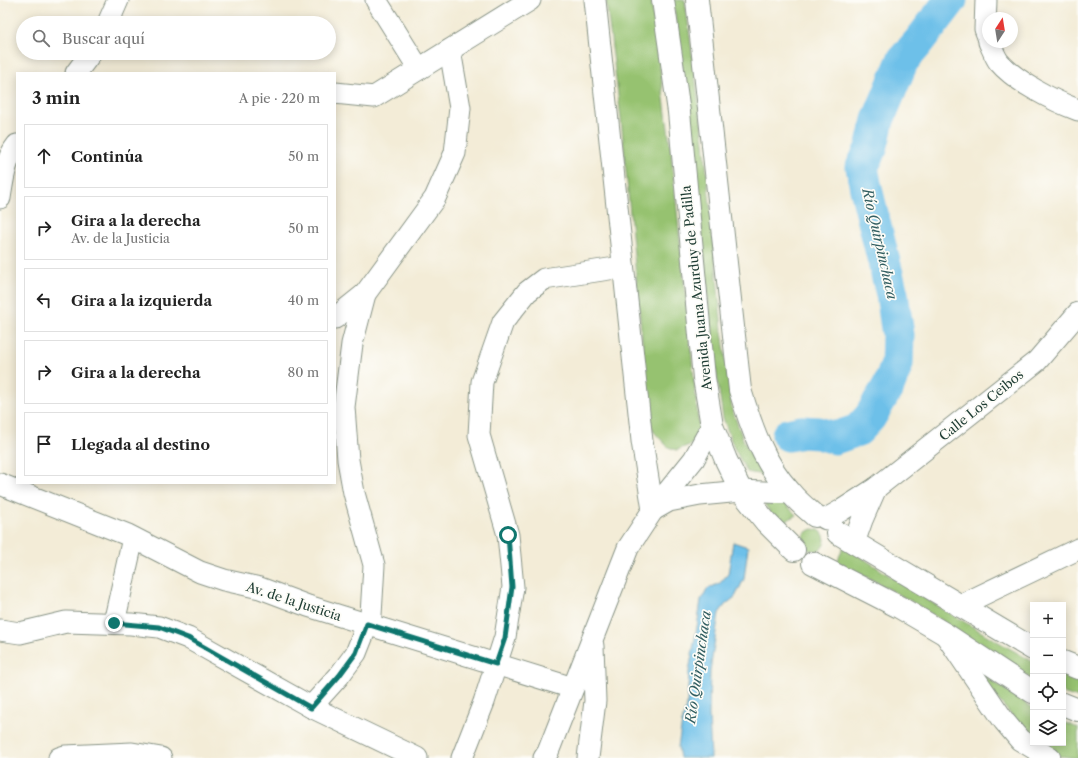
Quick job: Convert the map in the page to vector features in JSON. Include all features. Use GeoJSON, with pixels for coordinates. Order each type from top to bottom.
{"type":"FeatureCollection","features":[{"type":"Feature","properties":{"kind":"highway","name":"Avenida Juana Azurduy de Padilla"},"geometry":{"type":"LineString","coordinates":[[663,0],[679,112],[704,378],[712,426],[741,492],[766,522],[794,550]]}},
{"type":"Feature","properties":{"kind":"highway"},"geometry":{"type":"LineString","coordinates":[[697,0],[740,390],[749,420],[761,448],[780,480],[790,493],[833,528],[958,606],[1030,647]]}},
{"type":"Feature","properties":{"kind":"highway"},"geometry":{"type":"LineString","coordinates":[[813,563],[828,560],[838,548],[839,540],[833,528],[807,517],[795,527],[792,535],[794,550],[805,561],[813,563],[899,607],[945,634],[1030,690]]}},
{"type":"Feature","properties":{"kind":"highway"},"geometry":{"type":"LineString","coordinates":[[1066,663],[1078,668]]}},
{"type":"Feature","properties":{"kind":"highway"},"geometry":{"type":"LineString","coordinates":[[1066,705],[1078,710]]}},
{"type":"Feature","properties":{"kind":"street"},"geometry":{"type":"LineString","coordinates":[[111,16],[118,0]]}},
{"type":"Feature","properties":{"kind":"street"},"geometry":{"type":"LineString","coordinates":[[376,0],[419,69]]}},
{"type":"Feature","properties":{"kind":"street"},"geometry":{"type":"LineString","coordinates":[[336,93],[374,97],[530,0]]}},
{"type":"Feature","properties":{"kind":"street"},"geometry":{"type":"LineString","coordinates":[[595,0],[622,267],[642,441],[653,510]]}},
{"type":"Feature","properties":{"kind":"street"},"geometry":{"type":"LineString","coordinates":[[986,0],[986,12]]}},
{"type":"Feature","properties":{"kind":"street"},"geometry":{"type":"LineString","coordinates":[[992,48],[998,61],[1018,79],[1065,105],[1078,110]]}},
{"type":"Feature","properties":{"kind":"street"},"geometry":{"type":"LineString","coordinates":[[336,317],[365,294],[435,198],[455,153],[460,108],[450,50]]}},
{"type":"Feature","properties":{"kind":"street"},"geometry":{"type":"LineString","coordinates":[[77,72],[86,60]]}},
{"type":"Feature","properties":{"kind":"street"},"geometry":{"type":"LineString","coordinates":[[0,198],[16,146]]}},
{"type":"Feature","properties":{"kind":"street"},"geometry":{"type":"LineString","coordinates":[[462,758],[484,702],[505,638],[512,587],[508,535],[479,435],[482,382],[503,322],[527,292],[544,279],[622,267]]}},
{"type":"Feature","properties":{"kind":"street"},"geometry":{"type":"LineString","coordinates":[[311,708],[339,676],[356,653],[371,615],[374,565],[354,493],[348,460],[344,407],[352,344],[365,294]]}},
{"type":"Feature","properties":{"kind":"street","name":"Calle Los Ceibos"},"geometry":{"type":"LineString","coordinates":[[833,528],[842,510],[876,488],[1037,361],[1078,313]]}},
{"type":"Feature","properties":{"kind":"street"},"geometry":{"type":"LineString","coordinates":[[544,758],[548,752],[628,548],[653,510],[694,458],[712,426]]}},
{"type":"Feature","properties":{"kind":"street","name":"Av. de la Justicia"},"geometry":{"type":"LineString","coordinates":[[0,484],[133,538],[200,572],[224,580],[260,588],[308,606],[573,688]]}},
{"type":"Feature","properties":{"kind":"street","name":"Calle Los Ceibos"},"geometry":{"type":"LineString","coordinates":[[833,528],[862,520],[876,488]]}},
{"type":"Feature","properties":{"kind":"street"},"geometry":{"type":"LineString","coordinates":[[653,510],[668,501],[700,495],[741,492],[790,493]]}},
{"type":"Feature","properties":{"kind":"street"},"geometry":{"type":"LineString","coordinates":[[114,623],[133,538]]}},
{"type":"Feature","properties":{"kind":"street"},"geometry":{"type":"LineString","coordinates":[[958,606],[1078,549]]}},
{"type":"Feature","properties":{"kind":"street"},"geometry":{"type":"LineString","coordinates":[[0,630],[20,633],[66,622],[114,623],[159,627],[188,638],[311,708],[417,758]]}},
{"type":"Feature","properties":{"kind":"street"},"geometry":{"type":"LineString","coordinates":[[945,634],[1004,721],[1019,749],[1050,758]]}},
{"type":"Feature","properties":{"kind":"street"},"geometry":{"type":"LineString","coordinates":[[588,758],[595,701],[593,638]]}},
{"type":"Feature","properties":{"kind":"street"},"geometry":{"type":"LineString","coordinates":[[59,758],[64,756],[132,753],[162,758]]}},
{"type":"Feature","properties":{"kind":"green space"},"geometry":{"type":"Polygon","coordinates":[[[606,0],[651,0],[671,152],[699,429],[692,444],[677,450],[668,447],[654,432],[650,423],[621,118],[606,0]]]}},
{"type":"Feature","properties":{"kind":"green space"},"geometry":{"type":"Polygon","coordinates":[[[673,0],[685,0],[704,143],[722,330],[732,409],[744,442],[763,475],[747,472],[734,448],[723,418],[714,355],[695,161],[673,0]]]}},
{"type":"Feature","properties":{"kind":"green space"},"geometry":{"type":"Polygon","coordinates":[[[777,495],[796,515],[780,525],[759,497],[777,495]]]}},
{"type":"Feature","properties":{"kind":"green space"},"geometry":{"type":"Polygon","coordinates":[[[814,529],[822,532],[825,540],[822,548],[814,551],[806,548],[803,540],[806,532],[814,529]]]}},
{"type":"Feature","properties":{"kind":"green space"},"geometry":{"type":"Polygon","coordinates":[[[844,545],[914,591],[1030,660],[1030,678],[916,604],[869,578],[836,565],[844,545]]]}},
{"type":"Feature","properties":{"kind":"green space"},"geometry":{"type":"Polygon","coordinates":[[[968,665],[1030,706],[1030,737],[968,665]]]}},
{"type":"Feature","properties":{"kind":"green space"},"geometry":{"type":"Polygon","coordinates":[[[1066,676],[1078,681],[1078,698],[1066,694],[1066,676]]]}},
{"type":"Feature","properties":{"kind":"green space"},"geometry":{"type":"Polygon","coordinates":[[[1066,723],[1078,728],[1078,758],[1059,756],[1042,746],[1066,746],[1066,723]]]}},
{"type":"Feature","properties":{"kind":"water"},"geometry":{"type":"Polygon","coordinates":[[[733,542],[748,547],[744,579],[735,597],[725,605],[719,613],[710,671],[709,714],[711,758],[680,758],[678,747],[687,703],[689,671],[701,600],[707,589],[720,583],[728,574],[733,542]]]}},
{"type":"Feature","properties":{"kind":"waterway","name":"Río Quirpinchaca"},"geometry":{"type":"LineString","coordinates":[[788,435],[802,432],[818,433],[835,438],[858,430],[870,417],[889,385],[897,364],[898,335],[892,294],[862,167],[871,149],[878,120],[903,60],[951,0]]}},
{"type":"Feature","properties":{"kind":"route"},"geometry":{"type":"LineString","coordinates":[[114,623],[159,627],[188,638],[311,708],[339,676],[356,653],[367,624],[496,664],[505,638],[512,587],[508,535]]}}]}
